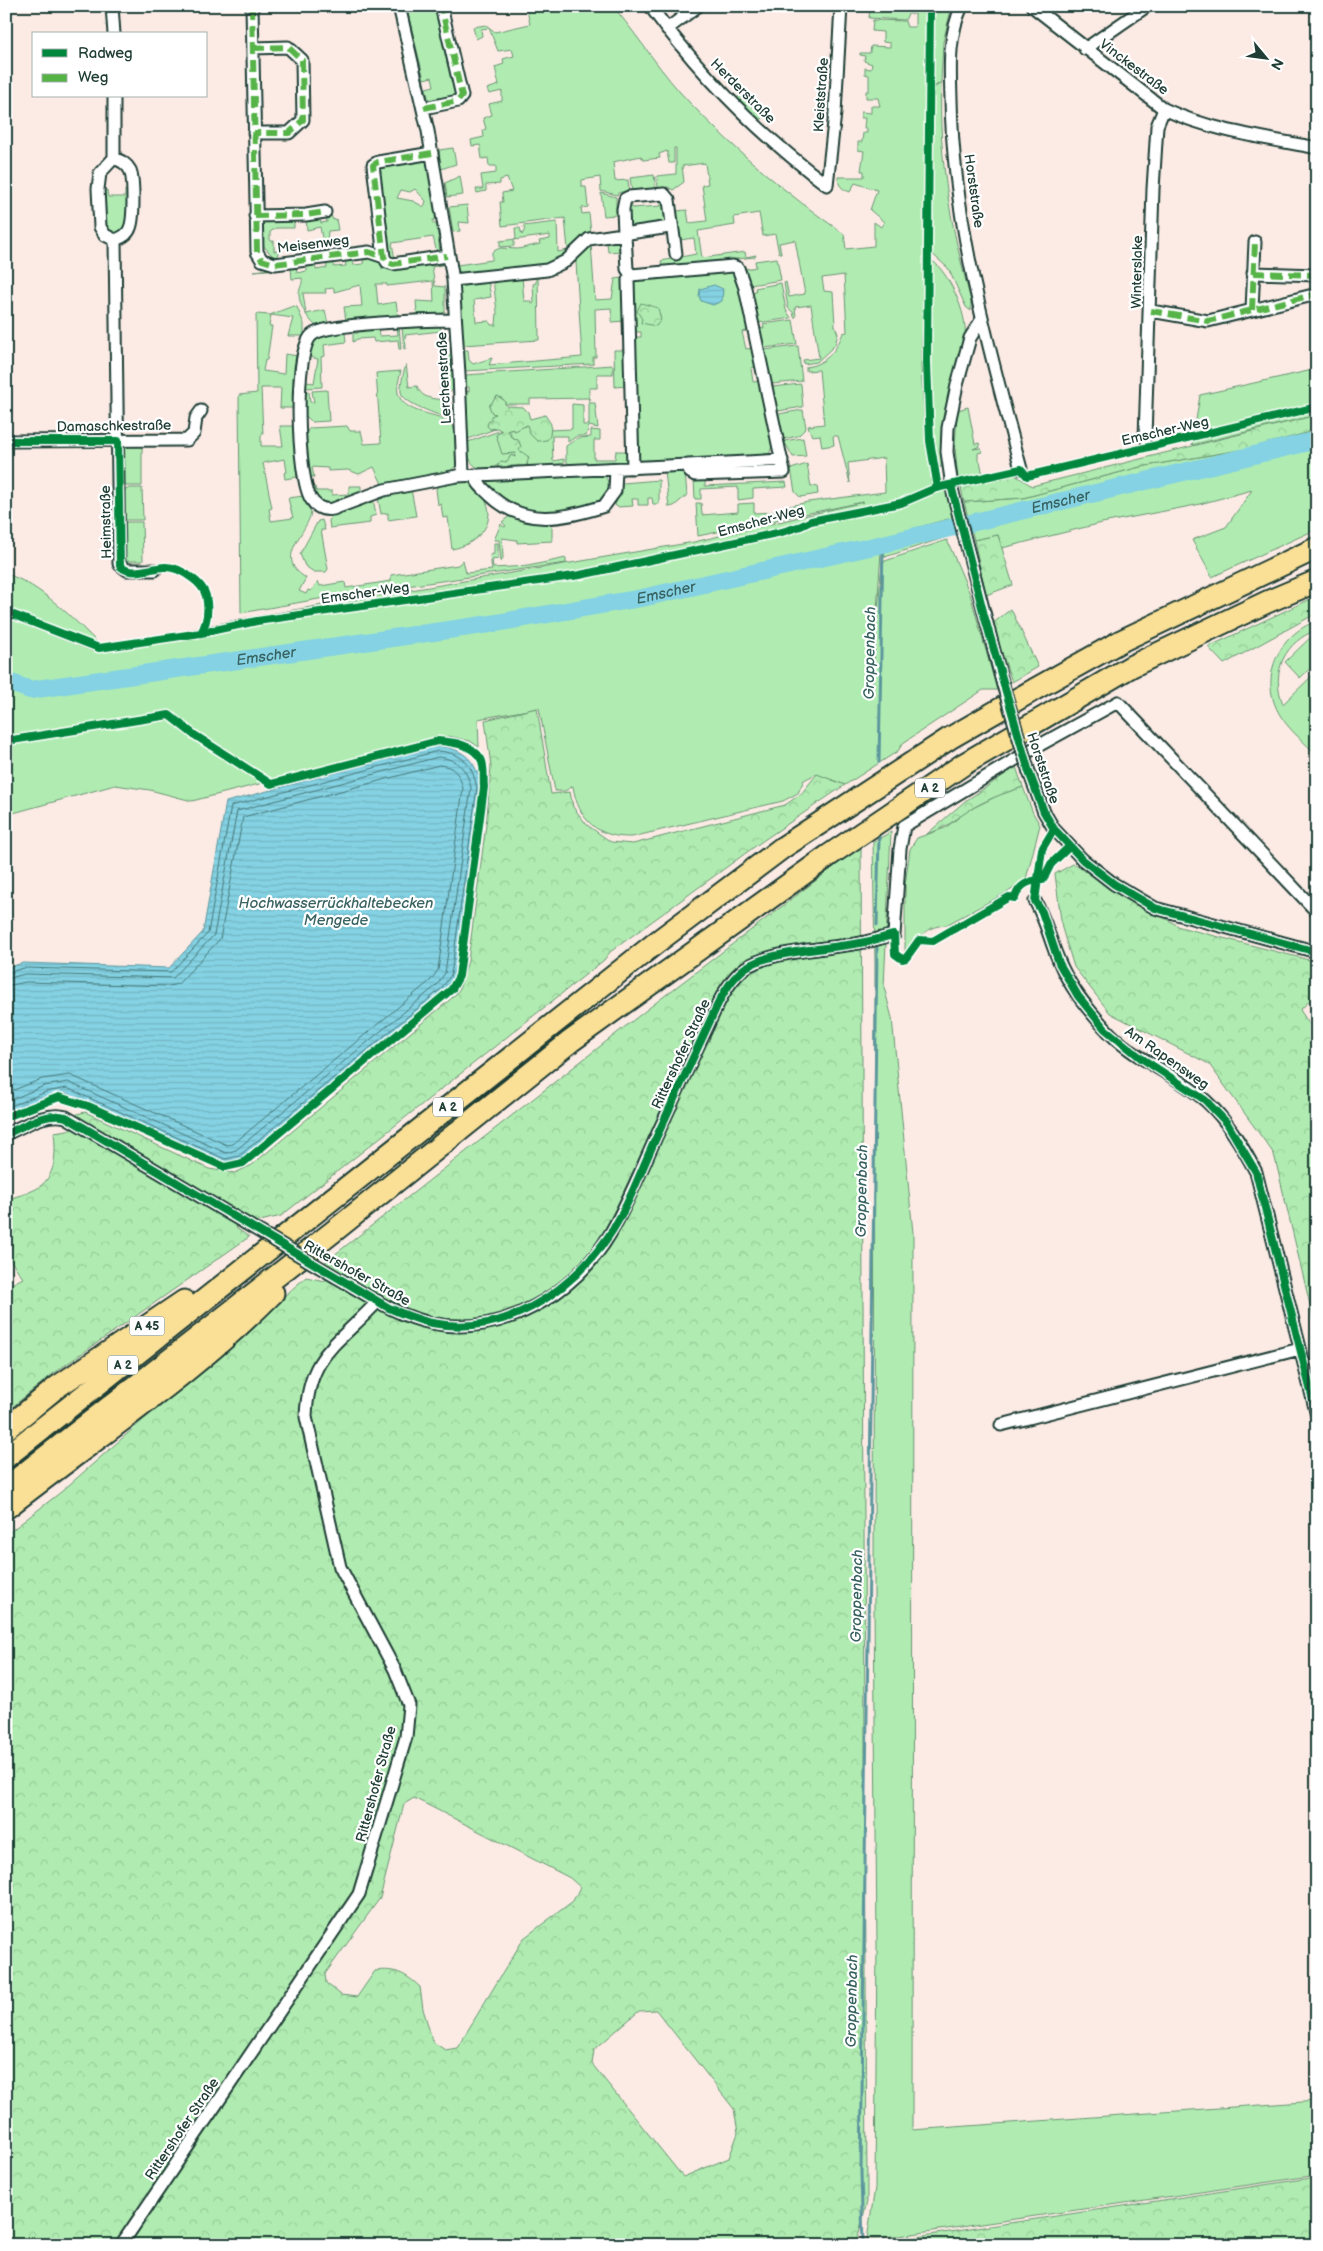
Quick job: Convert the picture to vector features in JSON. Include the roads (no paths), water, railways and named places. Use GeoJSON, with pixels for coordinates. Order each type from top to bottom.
{"type":"FeatureCollection","features":[{"type":"Feature","properties":{"kind":"highway","name":"A 2"},"geometry":{"type":"LineString","coordinates":[[6,1457],[657,942],[782,848],[950,738],[1037,688],[1132,636],[1317,548]]}},
{"type":"Feature","properties":{"kind":"highway","name":"A 2"},"geometry":{"type":"LineString","coordinates":[[6,1488],[334,1231],[570,1041],[797,878],[964,764],[1132,666],[1267,602],[1317,581]]}},
{"type":"Feature","properties":{"kind":"highway"},"geometry":{"type":"LineString","coordinates":[[6,1508],[137,1411],[227,1338],[334,1231]]}},
{"type":"Feature","properties":{"kind":"highway","name":"A 45"},"geometry":{"type":"LineString","coordinates":[[6,1428],[58,1387],[179,1304],[240,1272]]}},
{"type":"Feature","properties":{"kind":"street"},"geometry":{"type":"LineString","coordinates":[[112,6],[114,32]]}},
{"type":"Feature","properties":{"kind":"street","name":"Meisenweg"},"geometry":{"type":"LineString","coordinates":[[252,6],[257,252],[262,260],[270,264],[368,252],[384,257]]}},
{"type":"Feature","properties":{"kind":"street","name":"Lerchenstraße"},"geometry":{"type":"LineString","coordinates":[[399,6],[424,108],[453,280],[468,475]]}},
{"type":"Feature","properties":{"kind":"street"},"geometry":{"type":"LineString","coordinates":[[424,108],[458,101],[462,96],[441,6]]}},
{"type":"Feature","properties":{"kind":"street","name":"Herderstraße"},"geometry":{"type":"LineString","coordinates":[[650,6],[696,65],[754,125],[827,185]]}},
{"type":"Feature","properties":{"kind":"street"},"geometry":{"type":"LineString","coordinates":[[667,29],[698,6]]}},
{"type":"Feature","properties":{"kind":"street","name":"Kleiststraße"},"geometry":{"type":"LineString","coordinates":[[827,185],[835,113],[841,6]]}},
{"type":"Feature","properties":{"kind":"street","name":"Horststraße"},"geometry":{"type":"LineString","coordinates":[[962,6],[951,43],[951,134],[959,208],[982,319],[1020,468]]}},
{"type":"Feature","properties":{"kind":"street","name":"Vinckestraße"},"geometry":{"type":"LineString","coordinates":[[1032,6],[1164,109],[1229,130],[1317,148]]}},
{"type":"Feature","properties":{"kind":"street"},"geometry":{"type":"LineString","coordinates":[[1086,49],[1148,6]]}},
{"type":"Feature","properties":{"kind":"street"},"geometry":{"type":"LineString","coordinates":[[253,48],[288,47],[302,60],[302,120],[290,133],[254,133]]}},
{"type":"Feature","properties":{"kind":"street"},"geometry":{"type":"LineString","coordinates":[[114,98],[114,158],[100,173],[98,189],[100,227],[105,235],[116,240],[124,236],[130,228],[132,187],[131,171],[125,163],[114,158]]}},
{"type":"Feature","properties":{"kind":"street","name":"Winterslake"},"geometry":{"type":"LineString","coordinates":[[1145,438],[1156,135],[1157,126],[1164,109]]}},
{"type":"Feature","properties":{"kind":"street"},"geometry":{"type":"LineString","coordinates":[[432,153],[378,162],[373,165],[384,257],[387,262],[394,264],[448,256]]}},
{"type":"Feature","properties":{"kind":"street"},"geometry":{"type":"LineString","coordinates":[[631,276],[627,269],[623,204],[629,197],[666,195],[669,200],[670,227],[676,254]]}},
{"type":"Feature","properties":{"kind":"street"},"geometry":{"type":"LineString","coordinates":[[255,216],[306,215],[325,212]]}},
{"type":"Feature","properties":{"kind":"street"},"geometry":{"type":"LineString","coordinates":[[453,280],[547,270],[566,261],[588,239],[625,237],[670,227]]}},
{"type":"Feature","properties":{"kind":"street","name":"Heimstraße"},"geometry":{"type":"LineString","coordinates":[[116,240],[119,564],[127,570],[155,570]]}},
{"type":"Feature","properties":{"kind":"street"},"geometry":{"type":"LineString","coordinates":[[1252,310],[1255,242]]}},
{"type":"Feature","properties":{"kind":"street"},"geometry":{"type":"LineString","coordinates":[[455,320],[358,326],[317,332],[311,335],[306,347],[302,375],[300,439],[304,478],[308,494],[315,504],[325,510],[333,510],[384,490],[468,475],[782,460],[745,288],[738,268],[733,266],[631,276]]}},
{"type":"Feature","properties":{"kind":"street"},"geometry":{"type":"LineString","coordinates":[[1253,273],[1317,275]]}},
{"type":"Feature","properties":{"kind":"street"},"geometry":{"type":"LineString","coordinates":[[631,276],[628,280],[633,468]]}},
{"type":"Feature","properties":{"kind":"street"},"geometry":{"type":"LineString","coordinates":[[1151,311],[1202,322],[1317,294]]}},
{"type":"Feature","properties":{"kind":"street","name":"Horststraße"},"geometry":{"type":"LineString","coordinates":[[982,319],[968,345],[950,416],[947,452],[953,493],[1003,685],[1029,772],[1044,812],[1054,829],[1084,860],[1114,884],[1155,908],[1317,952]]}},
{"type":"Feature","properties":{"kind":"street","name":"Damaschkestraße"},"geometry":{"type":"LineString","coordinates":[[6,441],[187,440],[194,433],[196,418],[201,411]]}},
{"type":"Feature","properties":{"kind":"street"},"geometry":{"type":"LineString","coordinates":[[468,475],[499,504],[523,516],[543,518],[604,506],[615,491],[616,469]]}},
{"type":"Feature","properties":{"kind":"street","name":"Rittershofer Straße"},"geometry":{"type":"LineString","coordinates":[[6,1134],[46,1117],[57,1115],[66,1117],[336,1277],[408,1316],[431,1323],[458,1326],[491,1323],[518,1314],[546,1299],[578,1275],[609,1236],[716,1008],[725,990],[738,975],[756,962],[894,935],[900,849],[904,826],[1038,746],[1118,702],[1317,912]]}},
{"type":"Feature","properties":{"kind":"street","name":"Am Rapensweg"},"geometry":{"type":"LineString","coordinates":[[1035,901],[1042,912],[1059,962],[1083,1003],[1106,1029],[1141,1058],[1204,1100],[1227,1123],[1256,1172],[1317,1416]]}},
{"type":"Feature","properties":{"kind":"street","name":"Rittershofer Straße"},"geometry":{"type":"LineString","coordinates":[[121,2245],[359,1894],[406,1737],[409,1705],[396,1670],[340,1567],[306,1417],[307,1391],[321,1359],[378,1301]]}},
{"type":"Feature","properties":{"kind":"street"},"geometry":{"type":"LineString","coordinates":[[1001,1426],[1300,1349]]}},
{"type":"Feature","properties":{"kind":"water"},"geometry":{"type":"Polygon","coordinates":[[[714,285],[723,289],[722,301],[713,305],[701,301],[699,296],[700,289],[714,285]]]}},
{"type":"Feature","properties":{"kind":"water","name":"Hochwasserrückhaltebecken Mengede"},"geometry":{"type":"Polygon","coordinates":[[[437,746],[455,750],[468,758],[476,770],[482,787],[456,977],[445,993],[241,1161],[226,1165],[66,1093],[48,1097],[6,1114],[6,968],[23,963],[169,968],[203,932],[226,802],[437,746]]]}},
{"type":"Feature","properties":{"kind":"waterway","name":"Emscher"},"geometry":{"type":"LineString","coordinates":[[6,681],[30,690],[490,624],[642,598],[883,544],[1317,440]]}},
{"type":"Feature","properties":{"kind":"waterway","name":"Groppenbach"},"geometry":{"type":"LineString","coordinates":[[879,762],[883,544]]}},
{"type":"Feature","properties":{"kind":"waterway","name":"Groppenbach"},"geometry":{"type":"LineString","coordinates":[[877,925],[879,836]]}},
{"type":"Feature","properties":{"kind":"waterway","name":"Groppenbach"},"geometry":{"type":"LineString","coordinates":[[863,2245],[861,2172],[877,948]]}}]}
